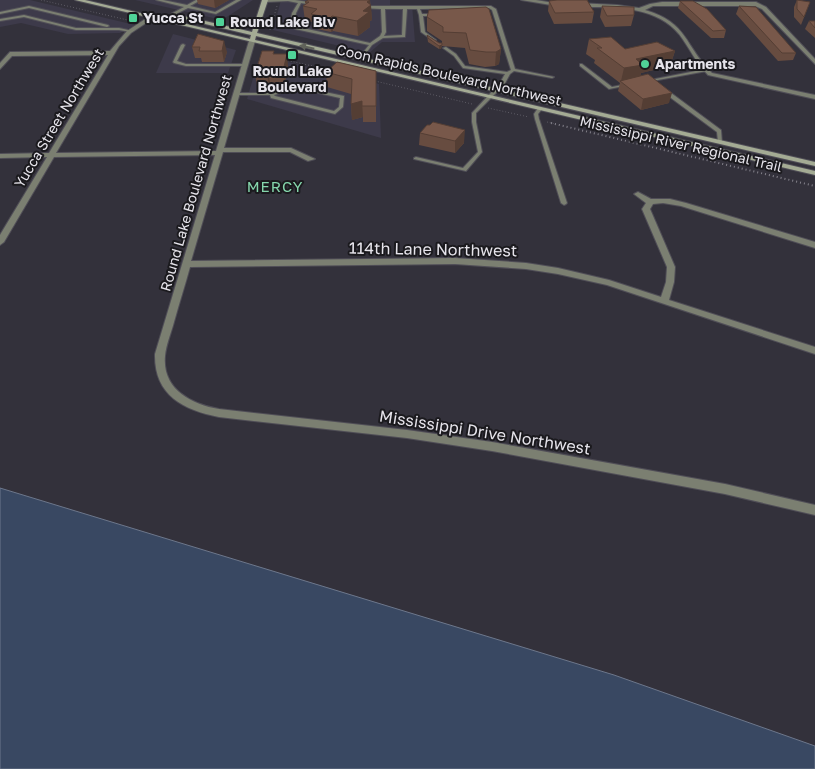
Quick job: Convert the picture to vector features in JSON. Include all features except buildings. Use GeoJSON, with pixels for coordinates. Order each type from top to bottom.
{"type":"FeatureCollection","features":[{"type":"Feature","properties":{"kind":"main road","name":"Coon Rapids Boulevard Northwest"},"geometry":{"type":"LineString","coordinates":[[78,0],[815,173]]}},
{"type":"Feature","properties":{"kind":"main road","name":"Coon Rapids Boulevard Northwest"},"geometry":{"type":"LineString","coordinates":[[106,0],[815,164]]}},
{"type":"Feature","properties":{"kind":"main road","name":"Round Lake Boulevard Northwest"},"geometry":{"type":"LineString","coordinates":[[252,41],[265,0]]}},
{"type":"Feature","properties":{"kind":"street"},"geometry":{"type":"LineString","coordinates":[[524,0],[560,6],[616,6],[640,10],[665,20],[677,29],[706,70],[717,77],[815,97]]}},
{"type":"Feature","properties":{"kind":"street"},"geometry":{"type":"LineString","coordinates":[[640,10],[644,7],[662,4],[746,3],[762,6],[815,62]]}},
{"type":"Feature","properties":{"kind":"street","name":"Yucca Street Northwest"},"geometry":{"type":"LineString","coordinates":[[0,242],[120,40],[152,17]]}},
{"type":"Feature","properties":{"kind":"street","name":"Round Lake Boulevard Northwest"},"geometry":{"type":"LineString","coordinates":[[161,376],[160,354],[252,41]]}},
{"type":"Feature","properties":{"kind":"street"},"geometry":{"type":"LineString","coordinates":[[0,67],[10,54],[11,47]]}},
{"type":"Feature","properties":{"kind":"street"},"geometry":{"type":"LineString","coordinates":[[10,54],[112,53]]}},
{"type":"Feature","properties":{"kind":"street"},"geometry":{"type":"LineString","coordinates":[[0,156],[291,150],[311,159]]}},
{"type":"Feature","properties":{"kind":"street"},"geometry":{"type":"LineString","coordinates":[[638,194],[650,202],[663,200],[679,203],[746,222],[815,245]]}},
{"type":"Feature","properties":{"kind":"street"},"geometry":{"type":"LineString","coordinates":[[650,202],[646,209],[671,267],[670,282],[664,301]]}},
{"type":"Feature","properties":{"kind":"street","name":"114th Lane Northwest"},"geometry":{"type":"LineString","coordinates":[[187,264],[493,262],[558,271],[609,283],[815,351]]}},
{"type":"Feature","properties":{"kind":"street","name":"Mississippi Drive Northwest"},"geometry":{"type":"LineString","coordinates":[[161,376],[176,396],[187,404],[202,410],[281,421],[405,434],[517,450],[742,492],[815,510]]}},
{"type":"Feature","properties":{"kind":"lane"},"geometry":{"type":"LineString","coordinates":[[158,0],[218,13],[240,0]]}},
{"type":"Feature","properties":{"kind":"lane"},"geometry":{"type":"LineString","coordinates":[[172,15],[199,0]]}},
{"type":"Feature","properties":{"kind":"lane"},"geometry":{"type":"LineString","coordinates":[[265,0],[288,0],[316,5]]}},
{"type":"Feature","properties":{"kind":"lane"},"geometry":{"type":"LineString","coordinates":[[300,2],[294,13],[292,26],[371,44]]}},
{"type":"Feature","properties":{"kind":"lane"},"geometry":{"type":"LineString","coordinates":[[0,13],[29,7],[130,31]]}},
{"type":"Feature","properties":{"kind":"lane"},"geometry":{"type":"LineString","coordinates":[[359,7],[490,7],[494,9],[513,70]]}},
{"type":"Feature","properties":{"kind":"lane"},"geometry":{"type":"LineString","coordinates":[[382,37],[384,32],[384,8]]}},
{"type":"Feature","properties":{"kind":"lane"},"geometry":{"type":"LineString","coordinates":[[360,59],[371,44],[382,37],[404,36],[404,8]]}},
{"type":"Feature","properties":{"kind":"lane"},"geometry":{"type":"LineString","coordinates":[[418,8],[421,15],[423,32],[440,44]]}},
{"type":"Feature","properties":{"kind":"lane"},"geometry":{"type":"LineString","coordinates":[[450,8],[451,14]]}},
{"type":"Feature","properties":{"kind":"lane"},"geometry":{"type":"LineString","coordinates":[[421,15],[438,15]]}},
{"type":"Feature","properties":{"kind":"lane"},"geometry":{"type":"LineString","coordinates":[[0,20],[24,16],[76,29],[119,29]]}},
{"type":"Feature","properties":{"kind":"lane"},"geometry":{"type":"LineString","coordinates":[[183,45],[175,62],[186,65],[245,65]]}},
{"type":"Feature","properties":{"kind":"lane"},"geometry":{"type":"LineString","coordinates":[[445,48],[455,55],[464,67],[508,73]]}},
{"type":"Feature","properties":{"kind":"lane"},"geometry":{"type":"LineString","coordinates":[[581,64],[611,88],[635,84]]}},
{"type":"Feature","properties":{"kind":"lane"},"geometry":{"type":"LineString","coordinates":[[416,158],[464,170],[480,152],[473,117],[476,110],[497,90],[508,73],[513,70],[552,77]]}},
{"type":"Feature","properties":{"kind":"lane"},"geometry":{"type":"LineString","coordinates":[[643,82],[706,70]]}},
{"type":"Feature","properties":{"kind":"lane"},"geometry":{"type":"LineString","coordinates":[[651,80],[657,85]]}},
{"type":"Feature","properties":{"kind":"lane"},"geometry":{"type":"LineString","coordinates":[[237,94],[271,94],[296,87],[342,97],[341,107],[335,113],[273,97],[271,94]]}},
{"type":"Feature","properties":{"kind":"lane"},"geometry":{"type":"LineString","coordinates":[[663,89],[719,131],[720,142]]}},
{"type":"Feature","properties":{"kind":"lane"},"geometry":{"type":"LineString","coordinates":[[540,109],[536,114],[537,119],[564,203]]}},
{"type":"Feature","properties":{"kind":"path"},"geometry":{"type":"LineString","coordinates":[[41,0],[133,22]]}},
{"type":"Feature","properties":{"kind":"path"},"geometry":{"type":"LineString","coordinates":[[268,31],[271,29],[277,1]]}},
{"type":"Feature","properties":{"kind":"path"},"geometry":{"type":"LineString","coordinates":[[279,60],[333,70]]}},
{"type":"Feature","properties":{"kind":"path"},"geometry":{"type":"LineString","coordinates":[[371,80],[476,105]]}},
{"type":"Feature","properties":{"kind":"path"},"geometry":{"type":"LineString","coordinates":[[483,107],[533,118]]}},
{"type":"Feature","properties":{"kind":"path","name":"Mississippi River Regional Trail"},"geometry":{"type":"LineString","coordinates":[[543,121],[815,186]]}},
{"type":"Feature","properties":{"kind":"shaded area"},"geometry":{"type":"Polygon","coordinates":[[[0,0],[30,0],[135,25],[120,33],[68,34],[21,23],[0,27],[0,0]]]}},
{"type":"Feature","properties":{"kind":"shaded area"},"geometry":{"type":"Polygon","coordinates":[[[135,0],[253,0],[222,20],[135,0]]]}},
{"type":"Feature","properties":{"kind":"shaded area"},"geometry":{"type":"Polygon","coordinates":[[[281,0],[390,0],[390,5],[412,5],[415,42],[382,42],[369,53],[273,30],[281,0]]]}},
{"type":"Feature","properties":{"kind":"shaded area"},"geometry":{"type":"Polygon","coordinates":[[[173,34],[236,50],[228,73],[156,73],[173,34]]]}},
{"type":"Feature","properties":{"kind":"shaded area"},"geometry":{"type":"Polygon","coordinates":[[[258,61],[284,61],[379,84],[381,138],[247,99],[258,61]]]}},
{"type":"Feature","properties":{"kind":"water"},"geometry":{"type":"Polygon","coordinates":[[[0,488],[614,675],[815,746],[815,769],[0,769],[0,488]]]}},
{"type":"Feature","properties":{"kind":"place","name":"Yucca St"},"geometry":{"type":"Point","coordinates":[133,18]}},
{"type":"Feature","properties":{"kind":"place","name":"Round Lake Blv"},"geometry":{"type":"Point","coordinates":[220,22]}},
{"type":"Feature","properties":{"kind":"place","name":"Round Lake Boulevard"},"geometry":{"type":"Point","coordinates":[292,55]}},
{"type":"Feature","properties":{"kind":"place","name":"Apartments"},"geometry":{"type":"Point","coordinates":[645,64]}},
{"type":"Feature","properties":{"kind":"district","name":"MERCY"},"geometry":{"type":"Point","coordinates":[275,187]}}]}
